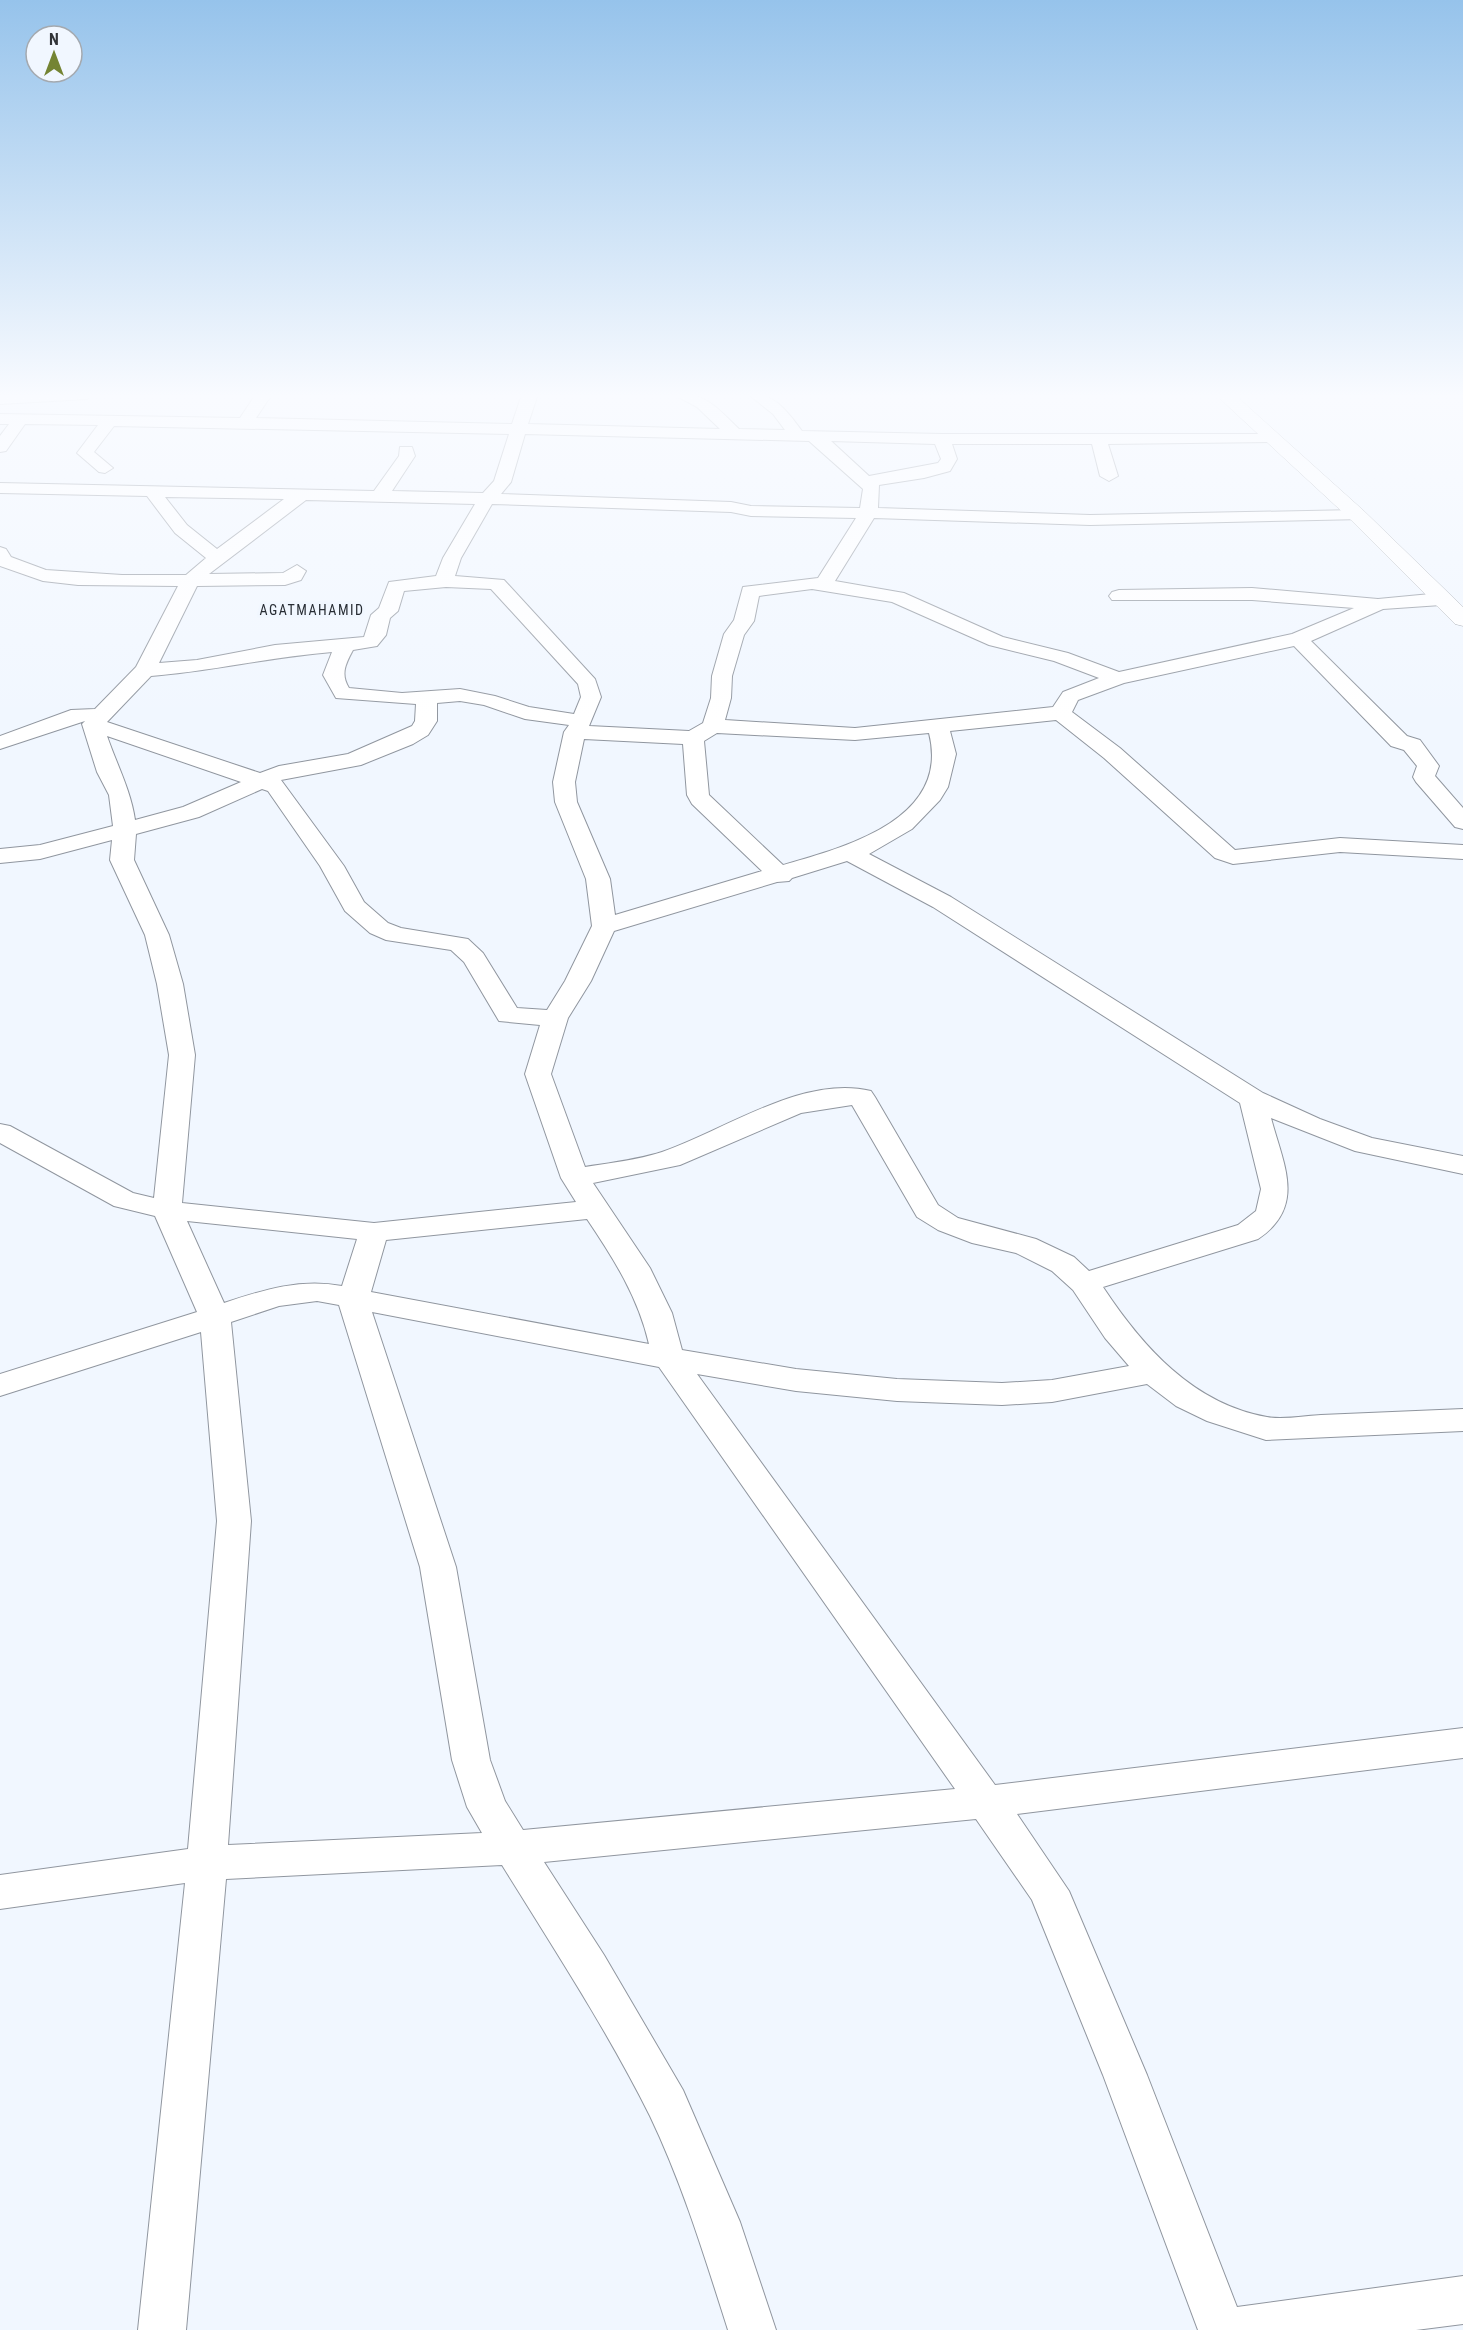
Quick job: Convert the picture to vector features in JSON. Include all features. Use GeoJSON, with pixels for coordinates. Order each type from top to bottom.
{"type":"FeatureCollection","features":[{"type":"Feature","properties":{"kind":"main road"},"geometry":{"type":"LineString","coordinates":[[1344,503],[1463,619]]}},
{"type":"Feature","properties":{"kind":"main road"},"geometry":{"type":"LineString","coordinates":[[1364,503],[1463,594]]}},
{"type":"Feature","properties":{"kind":"street"},"geometry":{"type":"LineString","coordinates":[[160,503],[191,540],[218,557]]}},
{"type":"Feature","properties":{"kind":"street"},"geometry":{"type":"LineString","coordinates":[[97,720],[146,670],[190,581],[291,503]]}},
{"type":"Feature","properties":{"kind":"street"},"geometry":{"type":"LineString","coordinates":[[443,582],[452,558],[484,503]]}},
{"type":"Feature","properties":{"kind":"street"},"geometry":{"type":"LineString","coordinates":[[612,503],[731,507],[751,512],[1090,520],[1358,515]]}},
{"type":"Feature","properties":{"kind":"street"},"geometry":{"type":"LineString","coordinates":[[824,584],[868,513],[870,503]]}},
{"type":"Feature","properties":{"kind":"street"},"geometry":{"type":"LineString","coordinates":[[0,553],[4,561],[57,578],[190,581],[285,579],[294,576],[297,571]]}},
{"type":"Feature","properties":{"kind":"street"},"geometry":{"type":"LineString","coordinates":[[146,670],[197,666],[275,651],[373,640],[396,586],[443,582],[497,584],[588,682],[591,697],[578,727],[564,782],[566,802],[598,879],[604,926],[578,981],[555,1018],[538,1074],[574,1178],[635,1268],[657,1313],[668,1357],[1049,1891],[1125,2075],[1222,2330]]}},
{"type":"Feature","properties":{"kind":"street"},"geometry":{"type":"LineString","coordinates":[[712,726],[721,698],[722,676],[728,653],[734,634],[744,621],[750,591],[793,584],[824,584],[897,597],[996,641],[1061,657],[1119,678]]}},
{"type":"Feature","properties":{"kind":"street"},"geometry":{"type":"LineString","coordinates":[[1119,596],[1252,594],[1378,604],[1441,599]]}},
{"type":"Feature","properties":{"kind":"street"},"geometry":{"type":"LineString","coordinates":[[1061,713],[1070,696],[1119,678],[1298,639],[1378,604]]}},
{"type":"Feature","properties":{"kind":"street"},"geometry":{"type":"LineString","coordinates":[[1298,639],[1399,741],[1412,745],[1428,766],[1424,777],[1463,822]]}},
{"type":"Feature","properties":{"kind":"street"},"geometry":{"type":"LineString","coordinates":[[347,644],[333,666],[336,686],[343,694],[427,699],[449,695],[473,696],[519,712],[578,727],[693,738],[712,726],[855,734],[1061,713],[1112,753],[1223,853],[1233,857],[1340,845],[1463,852]]}},
{"type":"Feature","properties":{"kind":"street"},"geometry":{"type":"LineString","coordinates":[[0,856],[40,852],[125,830],[191,812],[279,773],[353,760],[405,739],[420,730],[426,721],[427,699]]}},
{"type":"Feature","properties":{"kind":"street"},"geometry":{"type":"LineString","coordinates":[[0,743],[78,714],[276,786],[332,866],[354,906],[379,928],[395,935],[459,944],[474,958],[508,1015],[555,1018]]}},
{"type":"Feature","properties":{"kind":"street"},"geometry":{"type":"LineString","coordinates":[[97,720],[108,772],[120,795],[125,830],[122,860],[157,935],[170,984],[182,1055],[167,1210],[215,1318],[234,1521],[207,1863],[162,2330]]}},
{"type":"Feature","properties":{"kind":"street"},"geometry":{"type":"LineString","coordinates":[[604,926],[781,876],[850,853],[904,824],[934,794],[945,754],[938,727]]}},
{"type":"Feature","properties":{"kind":"street"},"geometry":{"type":"LineString","coordinates":[[693,738],[698,795],[703,804],[781,876]]}},
{"type":"Feature","properties":{"kind":"street"},"geometry":{"type":"LineString","coordinates":[[850,853],[942,902],[1253,1100],[1310,1125],[1365,1145],[1463,1165]]}},
{"type":"Feature","properties":{"kind":"street"},"geometry":{"type":"LineString","coordinates":[[574,1178],[675,1157],[786,1107],[861,1097],[927,1211],[948,1224],[982,1236],[1025,1246],[1063,1264],[1084,1283],[1116,1331],[1154,1372],[1186,1398],[1266,1429],[1463,1420]]}},
{"type":"Feature","properties":{"kind":"street"},"geometry":{"type":"LineString","coordinates":[[1084,1283],[1248,1232],[1266,1220],[1275,1202],[1275,1189],[1253,1100]]}},
{"type":"Feature","properties":{"kind":"street"},"geometry":{"type":"LineString","coordinates":[[0,1132],[124,1200],[167,1210],[374,1232],[593,1209]]}},
{"type":"Feature","properties":{"kind":"street"},"geometry":{"type":"LineString","coordinates":[[374,1232],[353,1300],[438,1567],[471,1760],[487,1807],[589,1968],[667,2105],[717,2222],[752,2330]]}},
{"type":"Feature","properties":{"kind":"street"},"geometry":{"type":"LineString","coordinates":[[0,1385],[298,1292],[317,1291],[353,1300],[796,1380],[897,1390],[1002,1394],[1052,1391],[1154,1372]]}},
{"type":"Feature","properties":{"kind":"street"},"geometry":{"type":"LineString","coordinates":[[0,1892],[207,1863],[512,1848],[987,1802],[1463,1743]]}},
{"type":"Feature","properties":{"kind":"street"},"geometry":{"type":"LineString","coordinates":[[1238,2330],[1463,2300]]}},
{"type":"Feature","properties":{"kind":"district","name":"AGATMAHAMID"},"geometry":{"type":"Point","coordinates":[312,610]}}]}
